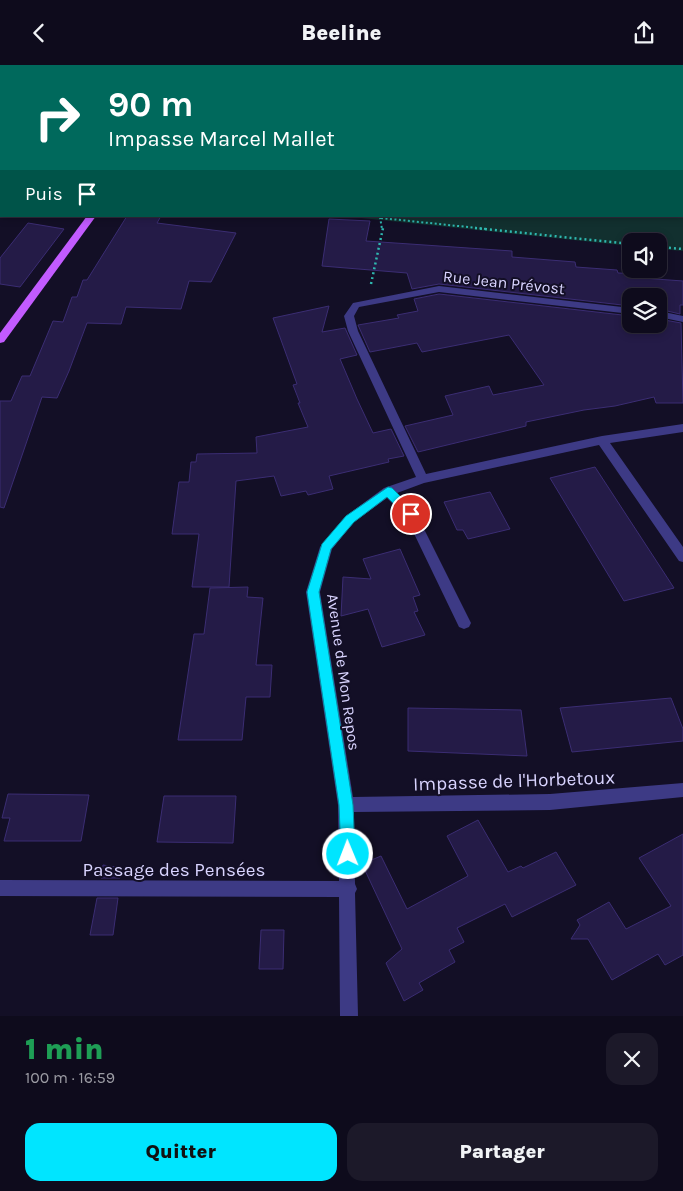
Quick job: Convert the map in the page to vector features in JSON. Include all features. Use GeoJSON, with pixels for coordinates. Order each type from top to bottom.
{"type":"FeatureCollection","features":[{"type":"Feature","properties":{"kind":"main road"},"geometry":{"type":"LineString","coordinates":[[0,340],[88,217]]}},
{"type":"Feature","properties":{"kind":"street","name":"Rue Jean Prévost"},"geometry":{"type":"LineString","coordinates":[[356,305],[439,289],[622,310]]}},
{"type":"Feature","properties":{"kind":"street"},"geometry":{"type":"LineString","coordinates":[[356,305],[349,316],[353,331],[424,479]]}},
{"type":"Feature","properties":{"kind":"street"},"geometry":{"type":"LineString","coordinates":[[667,316],[683,319]]}},
{"type":"Feature","properties":{"kind":"street","name":"Avenue de Mon Repos"},"geometry":{"type":"LineString","coordinates":[[349,1016],[349,889],[346,805],[313,592],[326,547],[350,519],[388,491],[424,479],[602,440],[683,428]]}},
{"type":"Feature","properties":{"kind":"street"},"geometry":{"type":"LineString","coordinates":[[602,440],[683,557]]}},
{"type":"Feature","properties":{"kind":"street"},"geometry":{"type":"LineString","coordinates":[[388,491],[411,514],[464,623]]}},
{"type":"Feature","properties":{"kind":"street","name":"Impasse de l'Horbetoux"},"geometry":{"type":"LineString","coordinates":[[346,805],[550,802],[683,791]]}},
{"type":"Feature","properties":{"kind":"street","name":"Passage des Pensées"},"geometry":{"type":"LineString","coordinates":[[0,888],[349,889]]}},
{"type":"Feature","properties":{"kind":"path"},"geometry":{"type":"LineString","coordinates":[[356,305],[370,289],[383,225],[380,217],[622,243]]}},
{"type":"Feature","properties":{"kind":"path"},"geometry":{"type":"LineString","coordinates":[[667,248],[683,249]]}},
{"type":"Feature","properties":{"kind":"green space"},"geometry":{"type":"Polygon","coordinates":[[[352,217],[683,217],[683,251],[667,250],[667,233],[622,233],[622,245],[352,217]]]}},
{"type":"Feature","properties":{"kind":"building"},"geometry":{"type":"Polygon","coordinates":[[[126,217],[160,217],[157,223],[236,233],[211,282],[189,281],[181,309],[126,307],[121,324],[87,323],[57,398],[42,397],[4,508],[0,507],[0,401],[11,401],[22,376],[30,376],[53,321],[63,322],[72,297],[77,297],[83,280],[87,280],[126,217]]]}},
{"type":"Feature","properties":{"kind":"building"},"geometry":{"type":"Polygon","coordinates":[[[329,219],[370,221],[366,241],[512,251],[512,257],[575,262],[576,267],[617,270],[618,273],[622,273],[622,278],[683,281],[683,305],[680,305],[680,314],[667,311],[667,288],[622,288],[622,305],[439,284],[412,289],[407,273],[322,266],[329,219]]]}},
{"type":"Feature","properties":{"kind":"building"},"geometry":{"type":"Polygon","coordinates":[[[28,223],[64,229],[20,287],[0,284],[0,258],[28,223]]]}},
{"type":"Feature","properties":{"kind":"building"},"geometry":{"type":"Polygon","coordinates":[[[439,294],[622,315],[622,333],[667,333],[667,320],[681,323],[683,403],[656,403],[654,397],[526,422],[526,426],[418,452],[405,426],[453,415],[445,396],[489,386],[493,395],[544,385],[509,335],[422,352],[417,343],[370,352],[358,325],[399,318],[397,315],[418,311],[414,299],[439,294]]]}},
{"type":"Feature","properties":{"kind":"building"},"geometry":{"type":"Polygon","coordinates":[[[329,306],[322,332],[345,328],[357,355],[340,359],[357,399],[373,433],[391,429],[404,456],[388,459],[389,462],[329,476],[333,489],[308,495],[306,491],[281,496],[274,476],[236,481],[229,587],[192,587],[199,534],[172,534],[179,482],[189,482],[191,462],[196,462],[197,454],[257,453],[256,437],[308,427],[293,385],[297,384],[273,318],[329,306]]]}},
{"type":"Feature","properties":{"kind":"building"},"geometry":{"type":"Polygon","coordinates":[[[595,467],[674,588],[624,601],[550,478],[595,467]]]}},
{"type":"Feature","properties":{"kind":"building"},"geometry":{"type":"Polygon","coordinates":[[[490,492],[510,529],[468,539],[463,530],[457,530],[444,502],[490,492]]]}},
{"type":"Feature","properties":{"kind":"building"},"geometry":{"type":"Polygon","coordinates":[[[400,549],[420,595],[413,597],[418,611],[414,612],[425,635],[382,647],[368,609],[341,616],[343,577],[371,579],[363,559],[400,549]]]}},
{"type":"Feature","properties":{"kind":"building"},"geometry":{"type":"Polygon","coordinates":[[[248,587],[247,597],[263,598],[256,665],[272,665],[270,697],[246,697],[242,740],[178,740],[194,634],[204,634],[210,588],[248,587]]]}},
{"type":"Feature","properties":{"kind":"building"},"geometry":{"type":"Polygon","coordinates":[[[671,698],[683,729],[683,741],[572,752],[560,708],[671,698]]]}},
{"type":"Feature","properties":{"kind":"building"},"geometry":{"type":"Polygon","coordinates":[[[408,708],[521,710],[527,756],[408,751],[408,708]]]}},
{"type":"Feature","properties":{"kind":"building"},"geometry":{"type":"Polygon","coordinates":[[[8,794],[89,795],[81,841],[4,841],[10,818],[2,818],[8,794]]]}},
{"type":"Feature","properties":{"kind":"building"},"geometry":{"type":"Polygon","coordinates":[[[164,796],[236,796],[233,843],[157,842],[164,796]]]}},
{"type":"Feature","properties":{"kind":"building"},"geometry":{"type":"Polygon","coordinates":[[[478,820],[508,872],[521,866],[523,868],[556,852],[576,885],[512,917],[505,904],[457,928],[464,942],[449,950],[455,962],[419,983],[423,990],[404,1001],[386,963],[402,949],[362,864],[381,856],[407,909],[468,876],[447,836],[478,820]]]}},
{"type":"Feature","properties":{"kind":"building"},"geometry":{"type":"Polygon","coordinates":[[[683,834],[683,955],[665,965],[658,954],[612,980],[588,939],[571,939],[580,925],[577,920],[609,902],[626,929],[671,906],[639,858],[683,834]]]}},
{"type":"Feature","properties":{"kind":"building"},"geometry":{"type":"Polygon","coordinates":[[[103,865],[122,868],[120,878],[101,878],[103,865]]]}},
{"type":"Feature","properties":{"kind":"building"},"geometry":{"type":"Polygon","coordinates":[[[97,898],[118,898],[113,935],[90,935],[97,898]]]}},
{"type":"Feature","properties":{"kind":"building"},"geometry":{"type":"Polygon","coordinates":[[[261,930],[284,930],[283,969],[259,969],[261,930]]]}},
{"type":"Feature","properties":{"kind":"route"},"geometry":{"type":"LineString","coordinates":[[348,854],[346,805],[313,592],[326,547],[350,519],[388,491],[411,514]]}}]}
